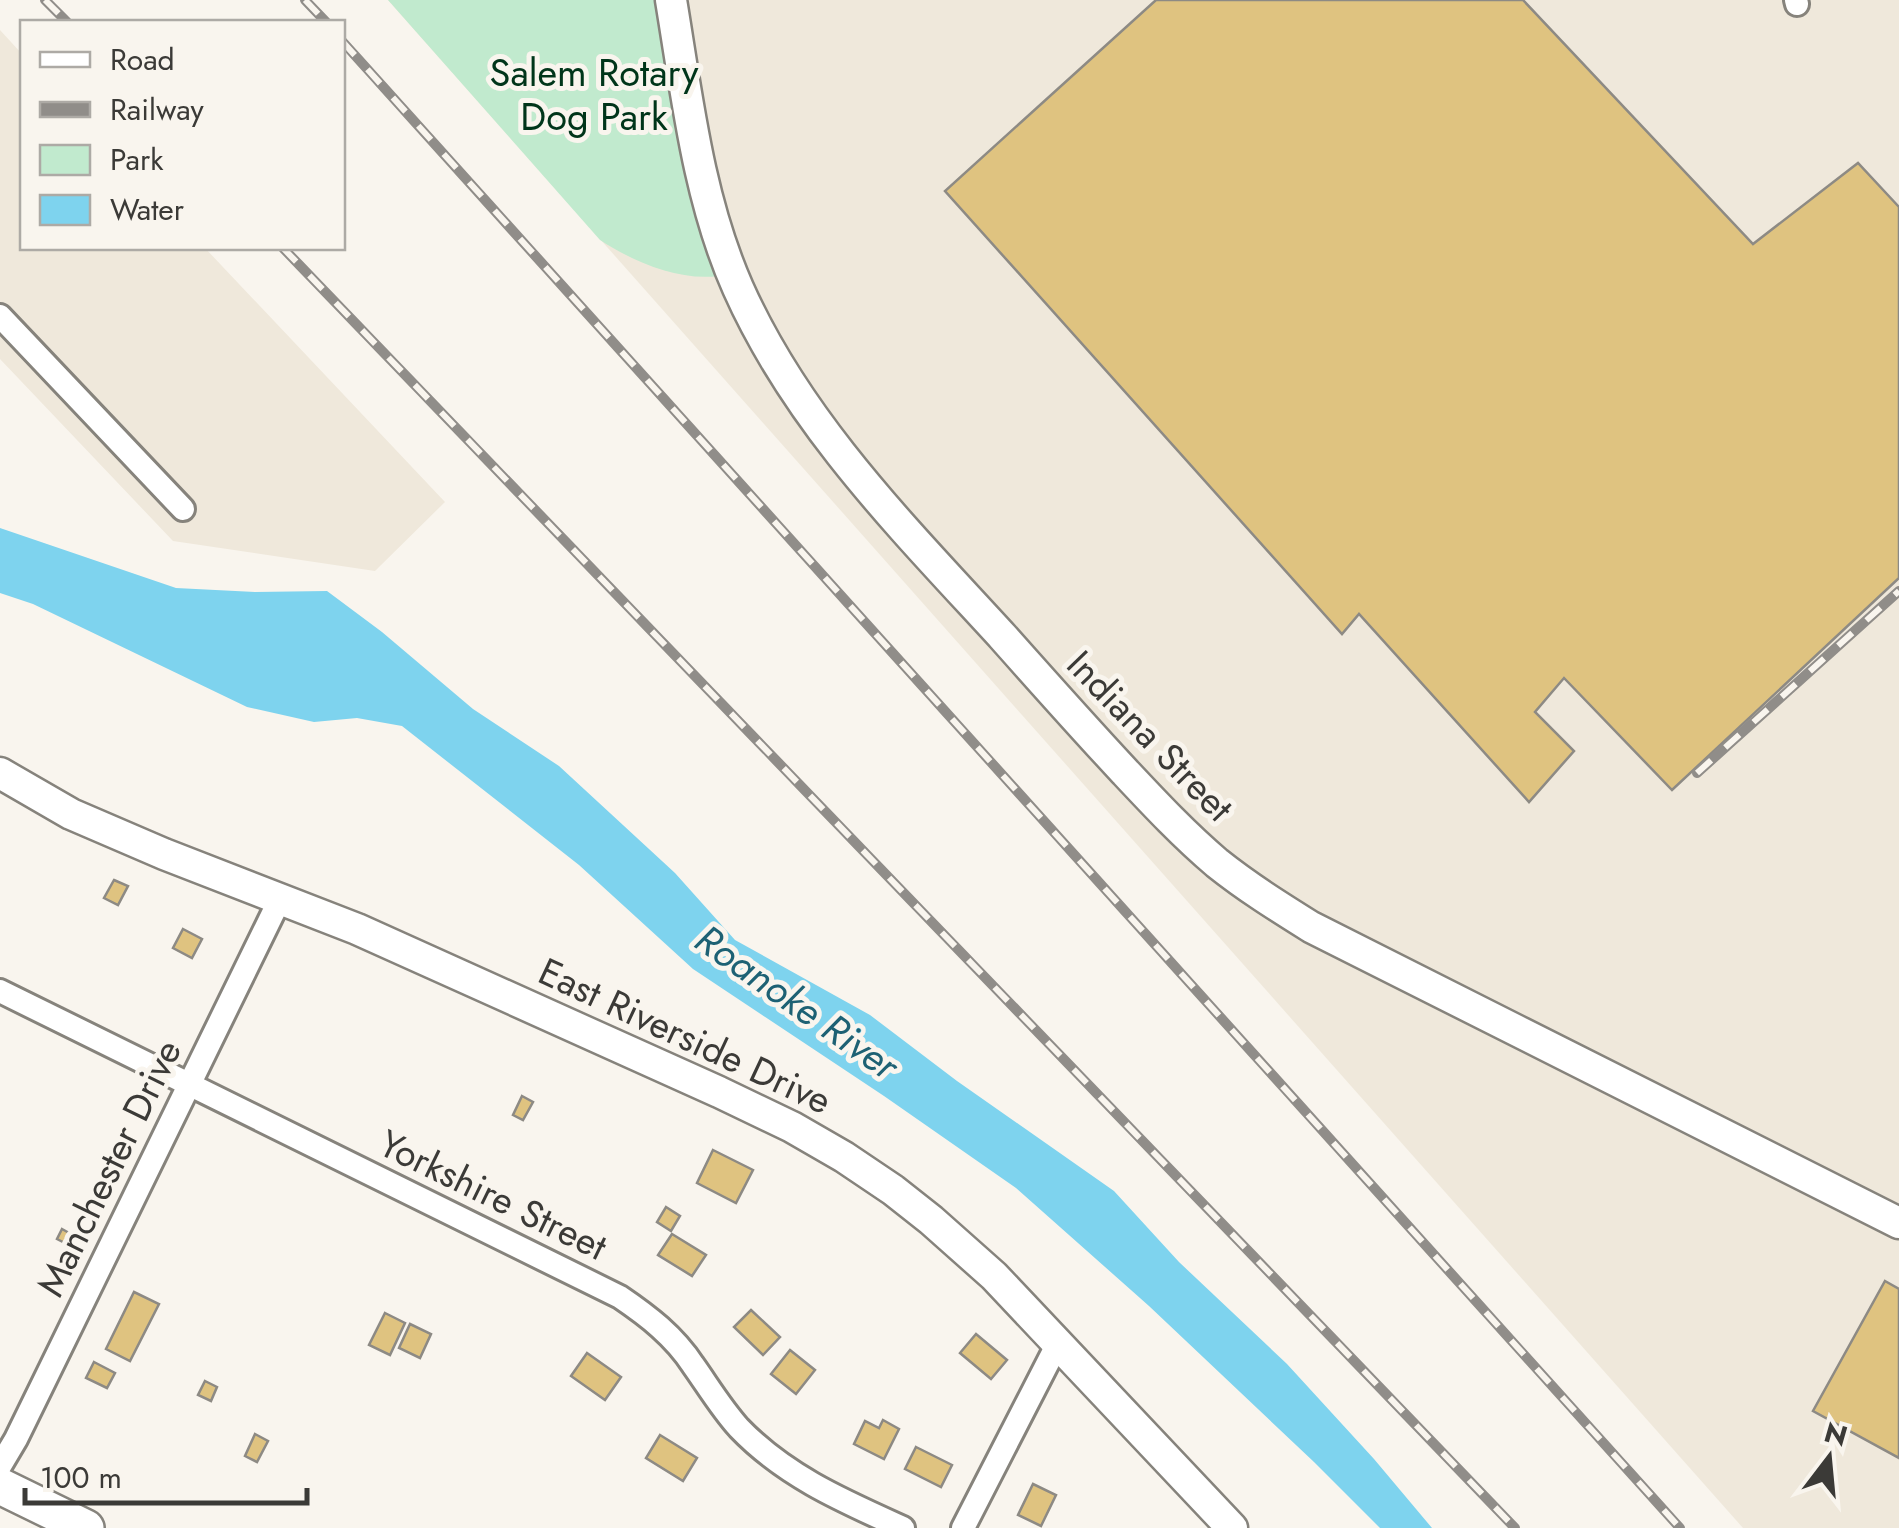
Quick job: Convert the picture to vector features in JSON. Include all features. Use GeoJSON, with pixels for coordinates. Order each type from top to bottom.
{"type":"FeatureCollection","features":[{"type":"Feature","properties":{"kind":"main road"},"geometry":{"type":"LineString","coordinates":[[0,1486],[86,1528]]}},
{"type":"Feature","properties":{"kind":"street","name":"Indiana Street"},"geometry":{"type":"LineString","coordinates":[[670,0],[717,231],[736,284],[786,378],[860,478],[1175,826],[1248,886],[1311,928],[1899,1223]]}},
{"type":"Feature","properties":{"kind":"street"},"geometry":{"type":"LineString","coordinates":[[0,316],[183,508]]}},
{"type":"Feature","properties":{"kind":"street","name":"East Riverside Drive"},"geometry":{"type":"LineString","coordinates":[[0,773],[71,814],[375,937],[701,1084],[792,1127],[844,1157],[931,1220],[994,1276],[1232,1528]]}},
{"type":"Feature","properties":{"kind":"street","name":"Manchester Drive"},"geometry":{"type":"LineString","coordinates":[[0,1466],[280,900]]}},
{"type":"Feature","properties":{"kind":"street","name":"Yorkshire Street"},"geometry":{"type":"LineString","coordinates":[[0,992],[620,1297],[671,1337],[736,1425],[768,1455],[822,1491],[903,1528]]}},
{"type":"Feature","properties":{"kind":"street"},"geometry":{"type":"LineString","coordinates":[[963,1528],[1058,1343]]}},
{"type":"Feature","properties":{"kind":"shaded area"},"geometry":{"type":"Polygon","coordinates":[[[388,0],[1899,0],[1899,1528],[1743,1528],[388,0]]]}},
{"type":"Feature","properties":{"kind":"shaded area"},"geometry":{"type":"Polygon","coordinates":[[[0,30],[20,52],[20,250],[207,250],[445,502],[375,571],[173,541],[0,359],[0,30]]]}},
{"type":"Feature","properties":{"kind":"green space","name":"Salem Rotary Dog Park"},"geometry":{"type":"Polygon","coordinates":[[[388,0],[671,0],[733,273],[681,275],[630,257],[600,240],[388,0]]]}},
{"type":"Feature","properties":{"kind":"water","name":"Roanoke River"},"geometry":{"type":"Polygon","coordinates":[[[0,528],[176,588],[327,591],[473,709],[559,766],[675,873],[735,940],[870,1015],[1114,1191],[1179,1262],[1287,1364],[1432,1528],[1380,1528],[1149,1306],[1016,1188],[693,969],[579,865],[402,726],[357,718],[314,722],[247,707],[33,604],[0,593],[0,528]]]}},
{"type":"Feature","properties":{"kind":"building"},"geometry":{"type":"Polygon","coordinates":[[[1156,0],[1523,0],[1753,244],[1858,163],[1899,207],[1899,578],[1672,790],[1564,678],[1535,712],[1574,751],[1529,802],[1359,614],[1342,634],[945,191],[1156,0]]]}},
{"type":"Feature","properties":{"kind":"building"},"geometry":{"type":"Polygon","coordinates":[[[114,880],[128,886],[118,905],[104,898],[114,880]]]}},
{"type":"Feature","properties":{"kind":"building"},"geometry":{"type":"Polygon","coordinates":[[[183,929],[202,939],[192,958],[173,948],[183,929]]]}},
{"type":"Feature","properties":{"kind":"building"},"geometry":{"type":"Polygon","coordinates":[[[522,1096],[533,1102],[523,1120],[513,1115],[522,1096]]]}},
{"type":"Feature","properties":{"kind":"building"},"geometry":{"type":"Polygon","coordinates":[[[713,1150],[753,1170],[736,1203],[697,1183],[713,1150]]]}},
{"type":"Feature","properties":{"kind":"building"},"geometry":{"type":"Polygon","coordinates":[[[666,1207],[680,1216],[671,1231],[657,1222],[666,1207]]]}},
{"type":"Feature","properties":{"kind":"building"},"geometry":{"type":"Polygon","coordinates":[[[62,1229],[78,1238],[73,1247],[57,1239],[62,1229]]]}},
{"type":"Feature","properties":{"kind":"building"},"geometry":{"type":"Polygon","coordinates":[[[672,1234],[706,1255],[692,1276],[658,1255],[672,1234]]]}},
{"type":"Feature","properties":{"kind":"building"},"geometry":{"type":"Polygon","coordinates":[[[1885,1281],[1899,1289],[1899,1458],[1813,1411],[1885,1281]]]}},
{"type":"Feature","properties":{"kind":"building"},"geometry":{"type":"Polygon","coordinates":[[[134,1292],[159,1304],[130,1361],[106,1349],[134,1292]]]}},
{"type":"Feature","properties":{"kind":"building"},"geometry":{"type":"Polygon","coordinates":[[[751,1310],[780,1337],[763,1355],[734,1327],[751,1310]]]}},
{"type":"Feature","properties":{"kind":"building"},"geometry":{"type":"Polygon","coordinates":[[[385,1313],[405,1323],[390,1355],[369,1345],[385,1313]]]}},
{"type":"Feature","properties":{"kind":"building"},"geometry":{"type":"Polygon","coordinates":[[[410,1324],[431,1334],[420,1358],[399,1348],[410,1324]]]}},
{"type":"Feature","properties":{"kind":"building"},"geometry":{"type":"Polygon","coordinates":[[[976,1334],[1007,1360],[991,1379],[960,1353],[976,1334]]]}},
{"type":"Feature","properties":{"kind":"building"},"geometry":{"type":"Polygon","coordinates":[[[790,1350],[815,1370],[796,1394],[771,1374],[790,1350]]]}},
{"type":"Feature","properties":{"kind":"building"},"geometry":{"type":"Polygon","coordinates":[[[587,1353],[621,1377],[605,1400],[571,1376],[587,1353]]]}},
{"type":"Feature","properties":{"kind":"building"},"geometry":{"type":"Polygon","coordinates":[[[94,1362],[115,1373],[107,1388],[86,1378],[94,1362]]]}},
{"type":"Feature","properties":{"kind":"building"},"geometry":{"type":"Polygon","coordinates":[[[205,1381],[217,1387],[211,1401],[198,1395],[205,1381]]]}},
{"type":"Feature","properties":{"kind":"building"},"geometry":{"type":"Polygon","coordinates":[[[883,1420],[899,1429],[884,1459],[854,1444],[865,1421],[879,1428],[883,1420]]]}},
{"type":"Feature","properties":{"kind":"building"},"geometry":{"type":"Polygon","coordinates":[[[255,1434],[268,1441],[257,1462],[245,1456],[255,1434]]]}},
{"type":"Feature","properties":{"kind":"building"},"geometry":{"type":"Polygon","coordinates":[[[660,1435],[697,1458],[683,1481],[646,1458],[660,1435]]]}},
{"type":"Feature","properties":{"kind":"building"},"geometry":{"type":"Polygon","coordinates":[[[916,1447],[952,1465],[941,1487],[905,1469],[916,1447]]]}},
{"type":"Feature","properties":{"kind":"building"},"geometry":{"type":"Polygon","coordinates":[[[1033,1484],[1056,1495],[1041,1526],[1018,1515],[1033,1484]]]}},
{"type":"Feature","properties":{"kind":"railway"},"geometry":{"type":"LineString","coordinates":[[45,0],[65,20]]}},
{"type":"Feature","properties":{"kind":"railway"},"geometry":{"type":"LineString","coordinates":[[305,0],[324,20]]}},
{"type":"Feature","properties":{"kind":"railway"},"geometry":{"type":"LineString","coordinates":[[345,44],[1680,1528]]}},
{"type":"Feature","properties":{"kind":"railway"},"geometry":{"type":"LineString","coordinates":[[285,250],[1515,1528]]}},
{"type":"Feature","properties":{"kind":"railway"},"geometry":{"type":"LineString","coordinates":[[1697,773],[1899,591]]}}]}
